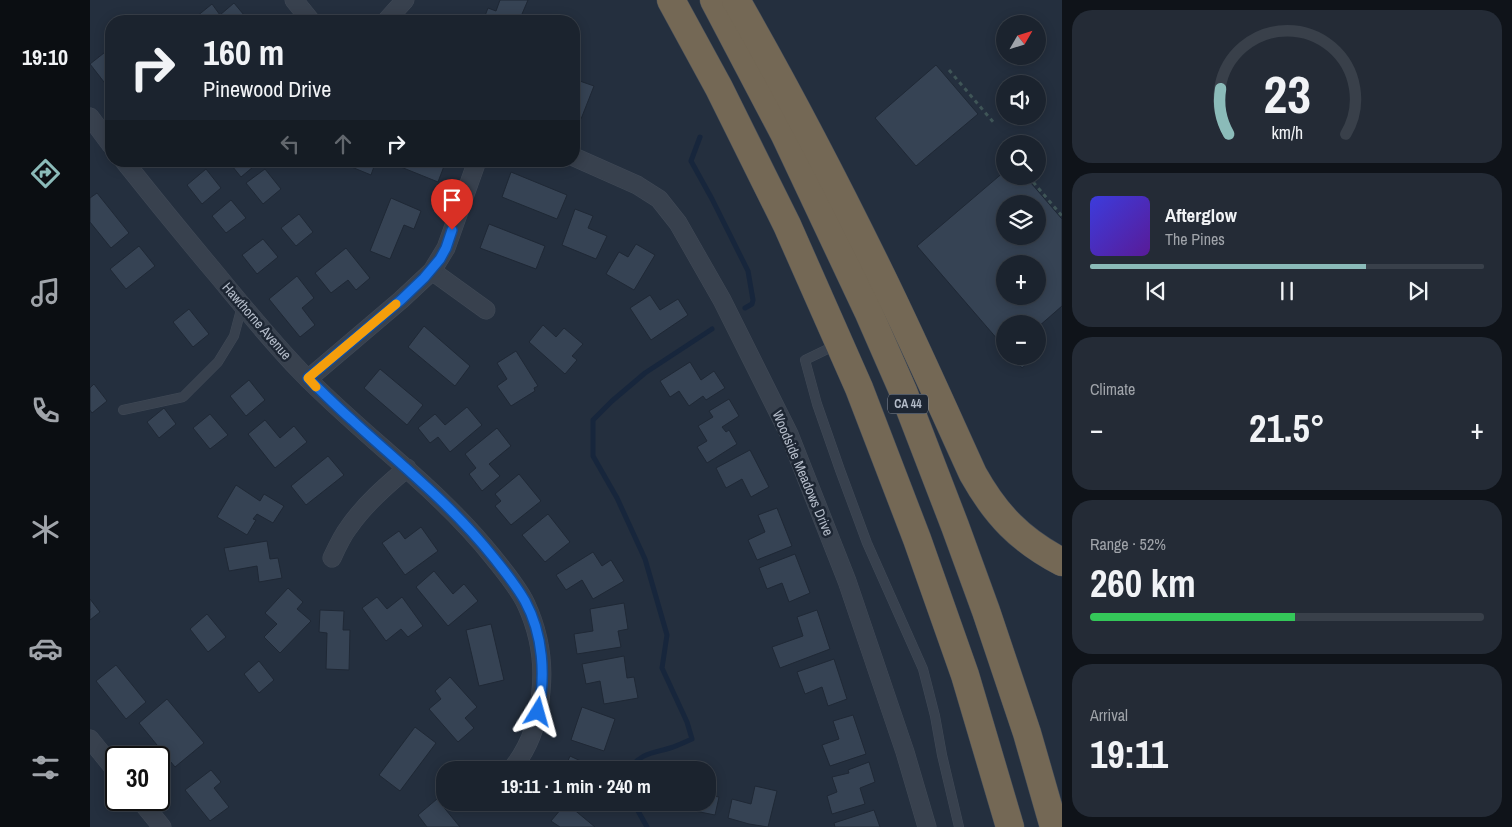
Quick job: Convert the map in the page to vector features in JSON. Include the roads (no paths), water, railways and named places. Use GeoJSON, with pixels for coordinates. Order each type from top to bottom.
{"type":"FeatureCollection","features":[{"type":"Feature","properties":{"kind":"highway","name":"CA 44"},"geometry":{"type":"LineString","coordinates":[[671,0],[720,88],[787,225],[862,396],[920,548],[965,675],[1010,827]]}},
{"type":"Feature","properties":{"kind":"highway","name":"CA 44"},"geometry":{"type":"LineString","coordinates":[[714,0],[790,144],[903,391],[986,611],[1027,733],[1054,827]]}},
{"type":"Feature","properties":{"kind":"highway"},"geometry":{"type":"LineString","coordinates":[[736,0],[805,123],[838,188],[884,281],[973,474],[998,513],[1013,528],[1038,550],[1062,562]]}},
{"type":"Feature","properties":{"kind":"street"},"geometry":{"type":"LineString","coordinates":[[294,0],[306,15]]}},
{"type":"Feature","properties":{"kind":"street"},"geometry":{"type":"LineString","coordinates":[[391,15],[405,0]]}},
{"type":"Feature","properties":{"kind":"street"},"geometry":{"type":"LineString","coordinates":[[90,117],[105,136]]}},
{"type":"Feature","properties":{"kind":"street","name":"Woodside Meadows Drive"},"geometry":{"type":"LineString","coordinates":[[580,160],[637,185],[659,199],[678,223],[722,300],[789,434],[843,572],[905,752],[927,827]]}},
{"type":"Feature","properties":{"kind":"street","name":"Hawthorne Avenue"},"geometry":{"type":"LineString","coordinates":[[129,167],[270,340],[352,421],[443,502],[481,542],[516,588],[532,618],[542,660],[540,701],[536,723],[528,746],[517,761]]}},
{"type":"Feature","properties":{"kind":"street"},"geometry":{"type":"LineString","coordinates":[[308,378],[401,300],[432,271],[446,248],[475,167]]}},
{"type":"Feature","properties":{"kind":"street"},"geometry":{"type":"LineString","coordinates":[[432,271],[486,310]]}},
{"type":"Feature","properties":{"kind":"street"},"geometry":{"type":"LineString","coordinates":[[332,558],[356,516],[407,468]]}},
{"type":"Feature","properties":{"kind":"street"},"geometry":{"type":"LineString","coordinates":[[90,739],[105,757]]}},
{"type":"Feature","properties":{"kind":"street"},"geometry":{"type":"LineString","coordinates":[[149,811],[162,827]]}},
{"type":"Feature","properties":{"kind":"lane"},"geometry":{"type":"LineString","coordinates":[[123,410],[183,397],[218,362],[234,336],[242,306]]}},
{"type":"Feature","properties":{"kind":"lane"},"geometry":{"type":"LineString","coordinates":[[840,343],[805,360],[840,470],[868,543],[923,668],[936,716],[942,755],[960,827]]}},
{"type":"Feature","properties":{"kind":"waterway"},"geometry":{"type":"LineString","coordinates":[[700,137],[691,161],[748,271],[753,300],[752,304],[745,308]]}},
{"type":"Feature","properties":{"kind":"waterway"},"geometry":{"type":"LineString","coordinates":[[637,761],[642,757],[692,739],[687,722],[662,668],[667,635],[645,559],[617,498],[593,456],[593,420],[645,373],[712,329]]}},
{"type":"Feature","properties":{"kind":"waterway"},"geometry":{"type":"LineString","coordinates":[[638,811],[647,827]]}}]}
